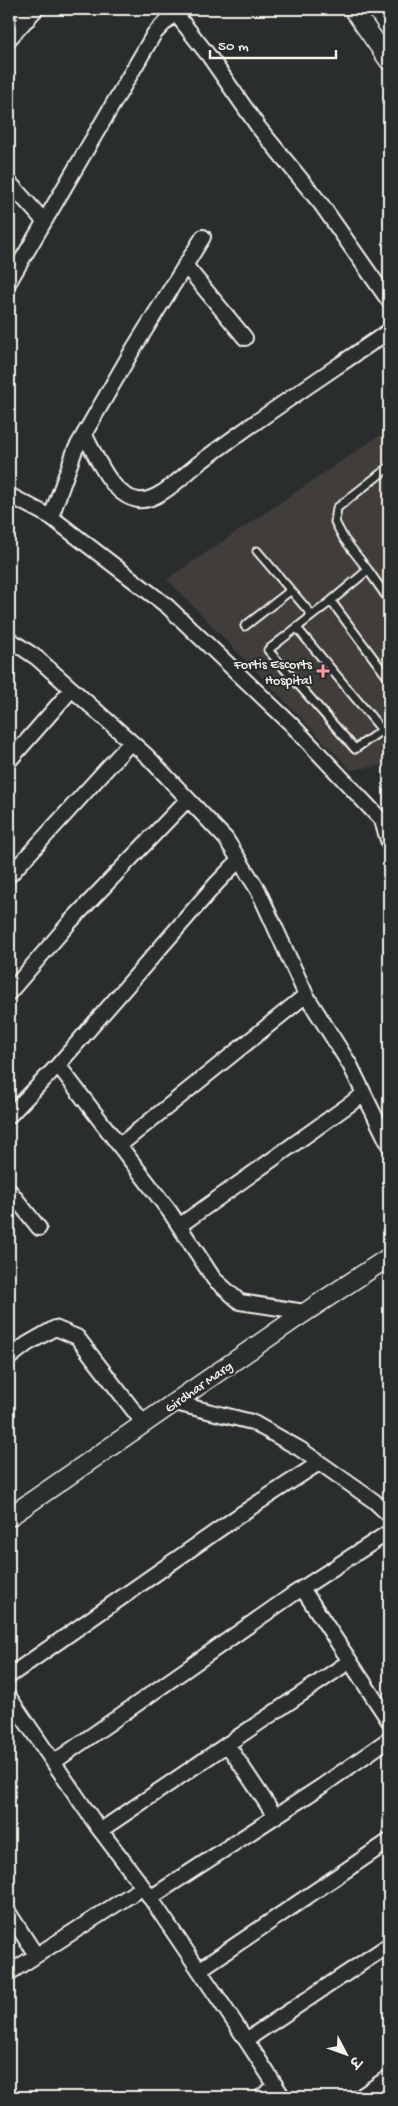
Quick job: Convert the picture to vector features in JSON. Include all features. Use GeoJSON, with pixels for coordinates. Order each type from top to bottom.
{"type":"FeatureCollection","features":[{"type":"Feature","properties":{"kind":"street"},"geometry":{"type":"LineString","coordinates":[[352,9],[389,61]]}},
{"type":"Feature","properties":{"kind":"street"},"geometry":{"type":"LineString","coordinates":[[9,282],[154,34],[175,10],[259,128],[321,204],[389,301]]}},
{"type":"Feature","properties":{"kind":"street"},"geometry":{"type":"LineString","coordinates":[[9,39],[28,12]]}},
{"type":"Feature","properties":{"kind":"street"},"geometry":{"type":"LineString","coordinates":[[9,182],[44,221]]}},
{"type":"Feature","properties":{"kind":"street"},"geometry":{"type":"LineString","coordinates":[[51,517],[75,450],[132,351],[203,237]]}},
{"type":"Feature","properties":{"kind":"street"},"geometry":{"type":"LineString","coordinates":[[186,265],[244,338]]}},
{"type":"Feature","properties":{"kind":"street"},"geometry":{"type":"LineString","coordinates":[[84,434],[110,482],[125,494],[138,500],[155,498],[207,457],[389,331]]}},
{"type":"Feature","properties":{"kind":"street"},"geometry":{"type":"LineString","coordinates":[[9,495],[51,517],[167,606],[292,725],[386,825],[389,843]]}},
{"type":"Feature","properties":{"kind":"street"},"geometry":{"type":"LineString","coordinates":[[9,641],[37,658],[131,742],[226,838],[258,890],[306,995],[350,1065],[389,1145]]}},
{"type":"Feature","properties":{"kind":"street"},"geometry":{"type":"LineString","coordinates":[[9,761],[72,689]]}},
{"type":"Feature","properties":{"kind":"street"},"geometry":{"type":"LineString","coordinates":[[9,876],[131,742]]}},
{"type":"Feature","properties":{"kind":"street"},"geometry":{"type":"LineString","coordinates":[[9,993],[70,922],[188,799]]}},
{"type":"Feature","properties":{"kind":"street"},"geometry":{"type":"LineString","coordinates":[[9,1116],[58,1065],[196,906],[239,860]]}},
{"type":"Feature","properties":{"kind":"street"},"geometry":{"type":"LineString","coordinates":[[120,1145],[306,995]]}},
{"type":"Feature","properties":{"kind":"street"},"geometry":{"type":"LineString","coordinates":[[58,1065],[120,1145],[179,1226],[214,1279],[240,1302],[298,1316]]}},
{"type":"Feature","properties":{"kind":"street"},"geometry":{"type":"LineString","coordinates":[[179,1226],[364,1094]]}},
{"type":"Feature","properties":{"kind":"street"},"geometry":{"type":"LineString","coordinates":[[9,1190],[39,1228]]}},
{"type":"Feature","properties":{"kind":"street","name":"Girdhar Marg"},"geometry":{"type":"LineString","coordinates":[[9,1517],[298,1316],[389,1256]]}},
{"type":"Feature","properties":{"kind":"street"},"geometry":{"type":"LineString","coordinates":[[9,1358],[26,1344],[55,1328],[77,1337],[144,1424]]}},
{"type":"Feature","properties":{"kind":"street"},"geometry":{"type":"LineString","coordinates":[[175,1403],[252,1422],[300,1449],[374,1501],[389,1514]]}},
{"type":"Feature","properties":{"kind":"street"},"geometry":{"type":"LineString","coordinates":[[9,1676],[244,1512],[319,1463]]}},
{"type":"Feature","properties":{"kind":"street"},"geometry":{"type":"LineString","coordinates":[[54,1762],[194,1662],[302,1588],[389,1532]]}},
{"type":"Feature","properties":{"kind":"street"},"geometry":{"type":"LineString","coordinates":[[302,1588],[389,1721]]}},
{"type":"Feature","properties":{"kind":"street"},"geometry":{"type":"LineString","coordinates":[[101,1830],[350,1661]]}},
{"type":"Feature","properties":{"kind":"street"},"geometry":{"type":"LineString","coordinates":[[9,1696],[101,1830],[147,1892],[279,2092],[261,2097]]}},
{"type":"Feature","properties":{"kind":"street"},"geometry":{"type":"LineString","coordinates":[[9,1973],[36,1955],[275,1816],[389,1739]]}},
{"type":"Feature","properties":{"kind":"street"},"geometry":{"type":"LineString","coordinates":[[227,1744],[275,1816]]}},
{"type":"Feature","properties":{"kind":"street"},"geometry":{"type":"LineString","coordinates":[[199,1970],[389,1841]]}},
{"type":"Feature","properties":{"kind":"street"},"geometry":{"type":"LineString","coordinates":[[9,1913],[36,1955]]}},
{"type":"Feature","properties":{"kind":"street"},"geometry":{"type":"LineString","coordinates":[[246,2040],[389,1945]]}},
{"type":"Feature","properties":{"kind":"street"},"geometry":{"type":"LineString","coordinates":[[360,2097],[389,2077]]}},
{"type":"Feature","properties":{"kind":"lane"},"geometry":{"type":"LineString","coordinates":[[389,467],[337,508],[335,522],[344,539],[389,600]]}},
{"type":"Feature","properties":{"kind":"lane"},"geometry":{"type":"LineString","coordinates":[[257,551],[312,615]]}},
{"type":"Feature","properties":{"kind":"lane"},"geometry":{"type":"LineString","coordinates":[[297,628],[382,730],[355,749],[268,650],[368,570]]}},
{"type":"Feature","properties":{"kind":"lane"},"geometry":{"type":"LineString","coordinates":[[245,626],[290,591]]}},
{"type":"Feature","properties":{"kind":"lane"},"geometry":{"type":"LineString","coordinates":[[331,601],[389,679]]}},
{"type":"Feature","properties":{"kind":"shaded area","name":"Fortis Escorts Hospital"},"geometry":{"type":"Polygon","coordinates":[[[389,429],[389,764],[351,770],[167,579],[389,429]]]}},
{"type":"Feature","properties":{"kind":"place","name":"Fortis Escorts Hospital"},"geometry":{"type":"Point","coordinates":[323,671]}}]}
